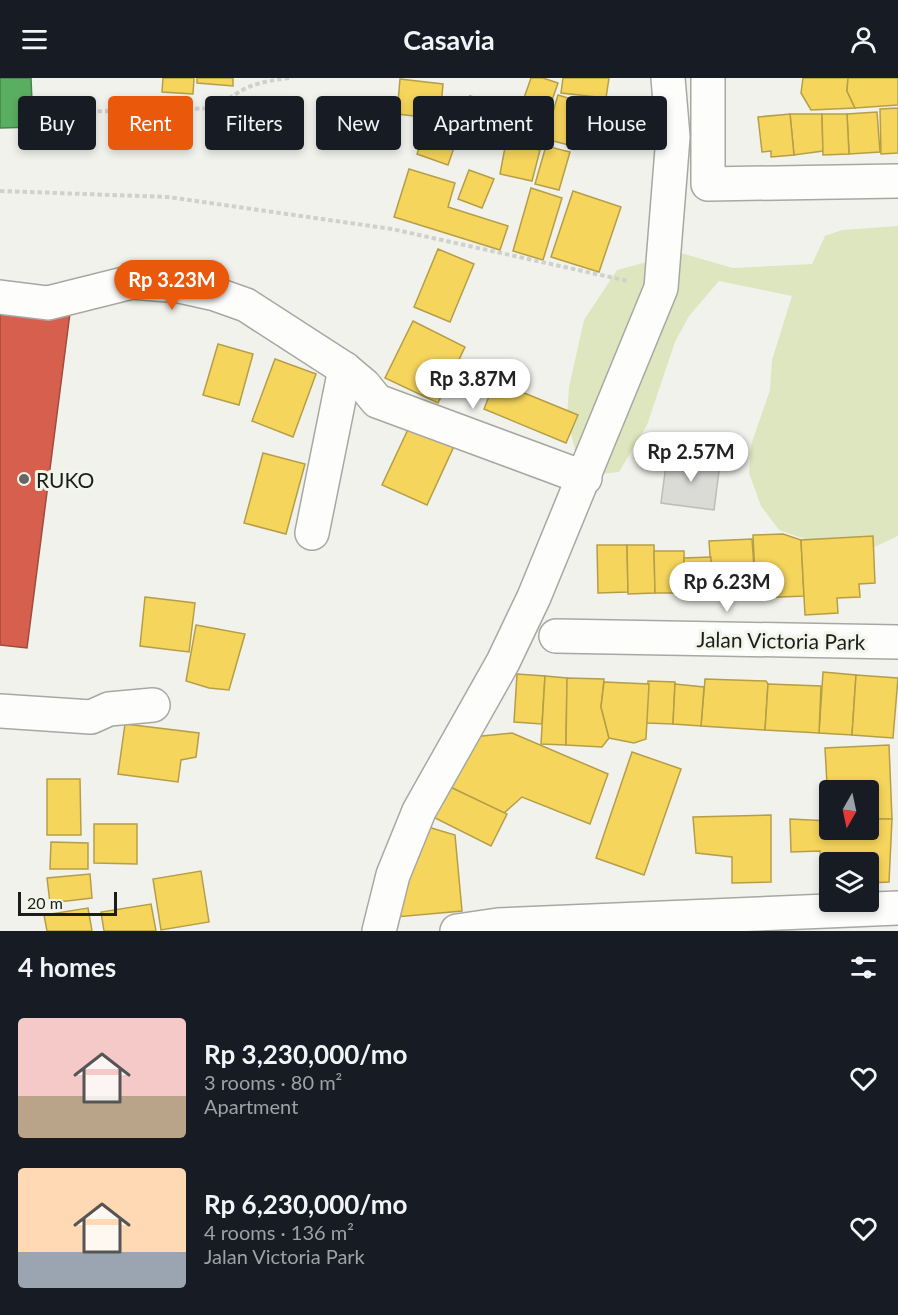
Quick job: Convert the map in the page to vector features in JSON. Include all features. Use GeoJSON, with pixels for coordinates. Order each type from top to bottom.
{"type":"FeatureCollection","features":[{"type":"Feature","properties":{"kind":"street"},"geometry":{"type":"LineString","coordinates":[[380,931],[393,875],[419,811],[503,662],[534,597],[585,478],[661,288],[672,137],[668,78]]}},
{"type":"Feature","properties":{"kind":"street"},"geometry":{"type":"LineString","coordinates":[[708,78],[708,184],[898,181]]}},
{"type":"Feature","properties":{"kind":"street"},"geometry":{"type":"LineString","coordinates":[[0,297],[48,303],[132,282],[180,286],[215,294],[246,305],[345,369],[364,385],[377,401],[585,478]]}},
{"type":"Feature","properties":{"kind":"street"},"geometry":{"type":"LineString","coordinates":[[312,533],[345,369]]}},
{"type":"Feature","properties":{"kind":"street","name":"Jalan Victoria Park"},"geometry":{"type":"LineString","coordinates":[[556,636],[898,642]]}},
{"type":"Feature","properties":{"kind":"street"},"geometry":{"type":"LineString","coordinates":[[0,711],[91,717],[109,709],[153,705]]}},
{"type":"Feature","properties":{"kind":"street"},"geometry":{"type":"LineString","coordinates":[[457,931],[498,925],[898,908]]}},
{"type":"Feature","properties":{"kind":"path"},"geometry":{"type":"LineString","coordinates":[[96,111],[218,108],[233,94],[261,81],[289,78]]}},
{"type":"Feature","properties":{"kind":"path"},"geometry":{"type":"LineString","coordinates":[[0,191],[168,198],[392,229],[661,288]]}},
{"type":"Feature","properties":{"kind":"green space"},"geometry":{"type":"Polygon","coordinates":[[[898,226],[898,536],[868,550],[839,551],[779,530],[761,506],[749,473],[751,445],[770,390],[772,360],[792,296],[719,281],[689,316],[675,342],[647,425],[619,472],[590,475],[575,450],[567,416],[569,387],[584,320],[617,270],[681,253],[733,268],[812,264],[825,236],[842,230],[898,226]]]}},
{"type":"Feature","properties":{"kind":"building: Homes"},"geometry":{"type":"Polygon","coordinates":[[[163,78],[194,78],[193,94],[162,92],[163,78]]]}},
{"type":"Feature","properties":{"kind":"building: Homes"},"geometry":{"type":"Polygon","coordinates":[[[197,78],[233,78],[233,86],[197,83],[197,78]]]}},
{"type":"Feature","properties":{"kind":"building: Homes"},"geometry":{"type":"Polygon","coordinates":[[[531,78],[543,78],[558,83],[554,96],[525,96],[531,78]]]}},
{"type":"Feature","properties":{"kind":"building: Homes"},"geometry":{"type":"Polygon","coordinates":[[[563,78],[609,78],[606,96],[561,93],[563,78]]]}},
{"type":"Feature","properties":{"kind":"building: Homes"},"geometry":{"type":"Polygon","coordinates":[[[803,78],[848,78],[847,91],[855,108],[811,110],[801,93],[803,78]]]}},
{"type":"Feature","properties":{"kind":"building: Homes"},"geometry":{"type":"Polygon","coordinates":[[[848,78],[898,78],[898,105],[855,108],[847,91],[848,78]]]}},
{"type":"Feature","properties":{"kind":"building: Homes"},"geometry":{"type":"Polygon","coordinates":[[[400,79],[443,84],[442,96],[413,96],[413,116],[401,114],[401,96],[399,96],[400,79]]]}},
{"type":"Feature","properties":{"kind":"building: Homes"},"geometry":{"type":"Polygon","coordinates":[[[558,95],[566,97],[566,144],[554,141],[554,109],[558,95]]]}},
{"type":"Feature","properties":{"kind":"building: Homes"},"geometry":{"type":"Polygon","coordinates":[[[898,108],[898,153],[881,154],[880,109],[898,108]]]}},
{"type":"Feature","properties":{"kind":"building: Homes"},"geometry":{"type":"Polygon","coordinates":[[[877,112],[880,152],[849,154],[847,114],[877,112]]]}},
{"type":"Feature","properties":{"kind":"building: Homes"},"geometry":{"type":"Polygon","coordinates":[[[790,114],[822,114],[823,151],[794,155],[790,114]]]}},
{"type":"Feature","properties":{"kind":"building: Homes"},"geometry":{"type":"Polygon","coordinates":[[[790,114],[794,155],[771,157],[771,151],[762,152],[758,117],[790,114]]]}},
{"type":"Feature","properties":{"kind":"building: Homes"},"geometry":{"type":"Polygon","coordinates":[[[822,114],[847,114],[849,154],[823,155],[822,114]]]}},
{"type":"Feature","properties":{"kind":"building: Homes"},"geometry":{"type":"Polygon","coordinates":[[[554,148],[570,152],[559,190],[535,184],[545,150],[554,150],[554,148]]]}},
{"type":"Feature","properties":{"kind":"building: Homes"},"geometry":{"type":"Polygon","coordinates":[[[418,150],[453,150],[448,165],[417,154],[418,150]]]}},
{"type":"Feature","properties":{"kind":"building: Homes"},"geometry":{"type":"Polygon","coordinates":[[[504,150],[540,150],[532,181],[500,174],[504,150]]]}},
{"type":"Feature","properties":{"kind":"building: Homes"},"geometry":{"type":"Polygon","coordinates":[[[409,169],[455,183],[448,207],[508,226],[500,250],[394,217],[409,169]]]}},
{"type":"Feature","properties":{"kind":"building: Homes"},"geometry":{"type":"Polygon","coordinates":[[[469,170],[494,179],[482,208],[458,199],[469,170]]]}},
{"type":"Feature","properties":{"kind":"building: Homes"},"geometry":{"type":"Polygon","coordinates":[[[531,188],[562,198],[543,260],[513,251],[531,188]]]}},
{"type":"Feature","properties":{"kind":"building: Homes"},"geometry":{"type":"Polygon","coordinates":[[[573,191],[621,207],[599,272],[551,257],[573,191]]]}},
{"type":"Feature","properties":{"kind":"building: Homes"},"geometry":{"type":"Polygon","coordinates":[[[438,249],[474,264],[450,322],[414,307],[438,249]]]}},
{"type":"Feature","properties":{"kind":"building: Homes"},"geometry":{"type":"Polygon","coordinates":[[[413,321],[465,347],[438,403],[385,378],[413,321]]]}},
{"type":"Feature","properties":{"kind":"building: Homes"},"geometry":{"type":"Polygon","coordinates":[[[218,344],[253,354],[239,405],[203,395],[218,344]]]}},
{"type":"Feature","properties":{"kind":"building: Homes"},"geometry":{"type":"Polygon","coordinates":[[[275,359],[316,374],[293,437],[252,421],[275,359]]]}},
{"type":"Feature","properties":{"kind":"building: Homes"},"geometry":{"type":"Polygon","coordinates":[[[495,381],[578,415],[566,443],[484,409],[495,381]]]}},
{"type":"Feature","properties":{"kind":"building: Homes"},"geometry":{"type":"Polygon","coordinates":[[[411,423],[455,444],[427,505],[382,485],[411,423]]]}},
{"type":"Feature","properties":{"kind":"building: Homes"},"geometry":{"type":"Polygon","coordinates":[[[263,453],[305,464],[286,534],[244,523],[263,453]]]}},
{"type":"Feature","properties":{"kind":"building: Homes"},"geometry":{"type":"Polygon","coordinates":[[[783,534],[801,540],[804,596],[756,598],[753,535],[783,534]]]}},
{"type":"Feature","properties":{"kind":"building: Homes"},"geometry":{"type":"Polygon","coordinates":[[[873,536],[875,583],[859,584],[860,597],[837,598],[838,613],[805,615],[801,540],[873,536]]]}},
{"type":"Feature","properties":{"kind":"building: Homes"},"geometry":{"type":"Polygon","coordinates":[[[752,539],[756,598],[713,600],[709,541],[752,539]]]}},
{"type":"Feature","properties":{"kind":"building: Homes"},"geometry":{"type":"Polygon","coordinates":[[[597,545],[627,545],[628,592],[598,593],[597,545]]]}},
{"type":"Feature","properties":{"kind":"building: Homes"},"geometry":{"type":"Polygon","coordinates":[[[627,545],[654,545],[655,593],[628,594],[627,545]]]}},
{"type":"Feature","properties":{"kind":"building: Homes"},"geometry":{"type":"Polygon","coordinates":[[[654,551],[684,551],[685,593],[655,593],[654,551]]]}},
{"type":"Feature","properties":{"kind":"building: Homes"},"geometry":{"type":"Polygon","coordinates":[[[711,557],[712,596],[685,597],[684,558],[711,557]]]}},
{"type":"Feature","properties":{"kind":"building: Homes"},"geometry":{"type":"Polygon","coordinates":[[[145,597],[195,603],[189,652],[140,646],[145,597]]]}},
{"type":"Feature","properties":{"kind":"building: Homes"},"geometry":{"type":"Polygon","coordinates":[[[196,625],[245,634],[229,690],[209,688],[186,681],[196,625]]]}},
{"type":"Feature","properties":{"kind":"building: Homes"},"geometry":{"type":"Polygon","coordinates":[[[823,672],[856,675],[852,735],[819,733],[823,672]]]}},
{"type":"Feature","properties":{"kind":"building: Homes"},"geometry":{"type":"Polygon","coordinates":[[[517,674],[545,676],[542,724],[514,722],[517,674]]]}},
{"type":"Feature","properties":{"kind":"building: Homes"},"geometry":{"type":"Polygon","coordinates":[[[856,675],[898,678],[893,738],[852,735],[856,675]]]}},
{"type":"Feature","properties":{"kind":"building: Homes"},"geometry":{"type":"Polygon","coordinates":[[[545,676],[567,678],[566,745],[541,744],[545,676]]]}},
{"type":"Feature","properties":{"kind":"building: Homes"},"geometry":{"type":"Polygon","coordinates":[[[567,678],[604,679],[601,707],[609,738],[602,747],[566,745],[567,678]]]}},
{"type":"Feature","properties":{"kind":"building: Homes"},"geometry":{"type":"Polygon","coordinates":[[[705,679],[766,681],[768,684],[765,730],[701,726],[705,679]]]}},
{"type":"Feature","properties":{"kind":"building: Homes"},"geometry":{"type":"Polygon","coordinates":[[[648,681],[675,682],[673,724],[646,723],[648,681]]]}},
{"type":"Feature","properties":{"kind":"building: Homes"},"geometry":{"type":"Polygon","coordinates":[[[604,682],[649,684],[646,739],[634,743],[609,738],[601,707],[604,682]]]}},
{"type":"Feature","properties":{"kind":"building: Homes"},"geometry":{"type":"Polygon","coordinates":[[[675,684],[704,687],[701,726],[673,724],[675,684]]]}},
{"type":"Feature","properties":{"kind":"building: Homes"},"geometry":{"type":"Polygon","coordinates":[[[768,684],[821,686],[819,733],[765,730],[768,684]]]}},
{"type":"Feature","properties":{"kind":"building: Homes"},"geometry":{"type":"Polygon","coordinates":[[[125,724],[199,733],[196,757],[181,760],[178,782],[118,774],[125,724]]]}},
{"type":"Feature","properties":{"kind":"building: Homes"},"geometry":{"type":"Polygon","coordinates":[[[512,733],[608,774],[590,824],[522,797],[504,813],[448,786],[472,737],[512,733]]]}},
{"type":"Feature","properties":{"kind":"building: Homes"},"geometry":{"type":"Polygon","coordinates":[[[889,745],[892,819],[879,819],[879,780],[827,780],[825,748],[889,745]]]}},
{"type":"Feature","properties":{"kind":"building: Homes"},"geometry":{"type":"Polygon","coordinates":[[[632,752],[681,769],[644,875],[596,858],[632,752]]]}},
{"type":"Feature","properties":{"kind":"building: Homes"},"geometry":{"type":"Polygon","coordinates":[[[47,779],[80,779],[81,835],[47,835],[47,779]]]}},
{"type":"Feature","properties":{"kind":"building: Homes"},"geometry":{"type":"Polygon","coordinates":[[[448,786],[507,814],[491,846],[433,817],[448,786]]]}},
{"type":"Feature","properties":{"kind":"building: Homes"},"geometry":{"type":"Polygon","coordinates":[[[771,815],[771,882],[732,883],[732,857],[696,853],[693,817],[771,815]]]}},
{"type":"Feature","properties":{"kind":"building: Homes"},"geometry":{"type":"Polygon","coordinates":[[[790,819],[819,820],[819,840],[879,840],[879,819],[892,819],[889,882],[879,882],[879,852],[791,852],[790,819]]]}},
{"type":"Feature","properties":{"kind":"building: Homes"},"geometry":{"type":"Polygon","coordinates":[[[94,824],[137,824],[137,864],[94,863],[94,824]]]}},
{"type":"Feature","properties":{"kind":"building: Homes"},"geometry":{"type":"Polygon","coordinates":[[[418,824],[455,835],[462,911],[396,917],[418,824]]]}},
{"type":"Feature","properties":{"kind":"building: Homes"},"geometry":{"type":"Polygon","coordinates":[[[51,842],[88,843],[88,869],[50,869],[51,842]]]}},
{"type":"Feature","properties":{"kind":"building: Homes"},"geometry":{"type":"Polygon","coordinates":[[[201,871],[209,922],[161,930],[153,879],[201,871]]]}},
{"type":"Feature","properties":{"kind":"building: Homes"},"geometry":{"type":"Polygon","coordinates":[[[90,874],[92,898],[50,903],[47,878],[90,874]]]}},
{"type":"Feature","properties":{"kind":"building: Homes"},"geometry":{"type":"Polygon","coordinates":[[[151,904],[156,931],[104,931],[101,912],[151,904]]]}},
{"type":"Feature","properties":{"kind":"building: Homes"},"geometry":{"type":"Polygon","coordinates":[[[88,908],[92,931],[47,931],[44,915],[88,908]]]}},
{"type":"Feature","properties":{"kind":"building: Shops","name":"RUKO"},"geometry":{"type":"Polygon","coordinates":[[[0,304],[70,313],[27,648],[0,645],[0,304]]]}},
{"type":"Feature","properties":{"kind":"building: Public"},"geometry":{"type":"Polygon","coordinates":[[[0,78],[31,78],[32,96],[18,96],[18,127],[0,128],[0,78]]]}},
{"type":"Feature","properties":{"kind":"building: Other"},"geometry":{"type":"Polygon","coordinates":[[[667,457],[720,463],[714,510],[661,503],[667,457]]]}},
{"type":"Feature","properties":{"kind":"place","name":"RUKO"},"geometry":{"type":"Point","coordinates":[24,479]}}]}
